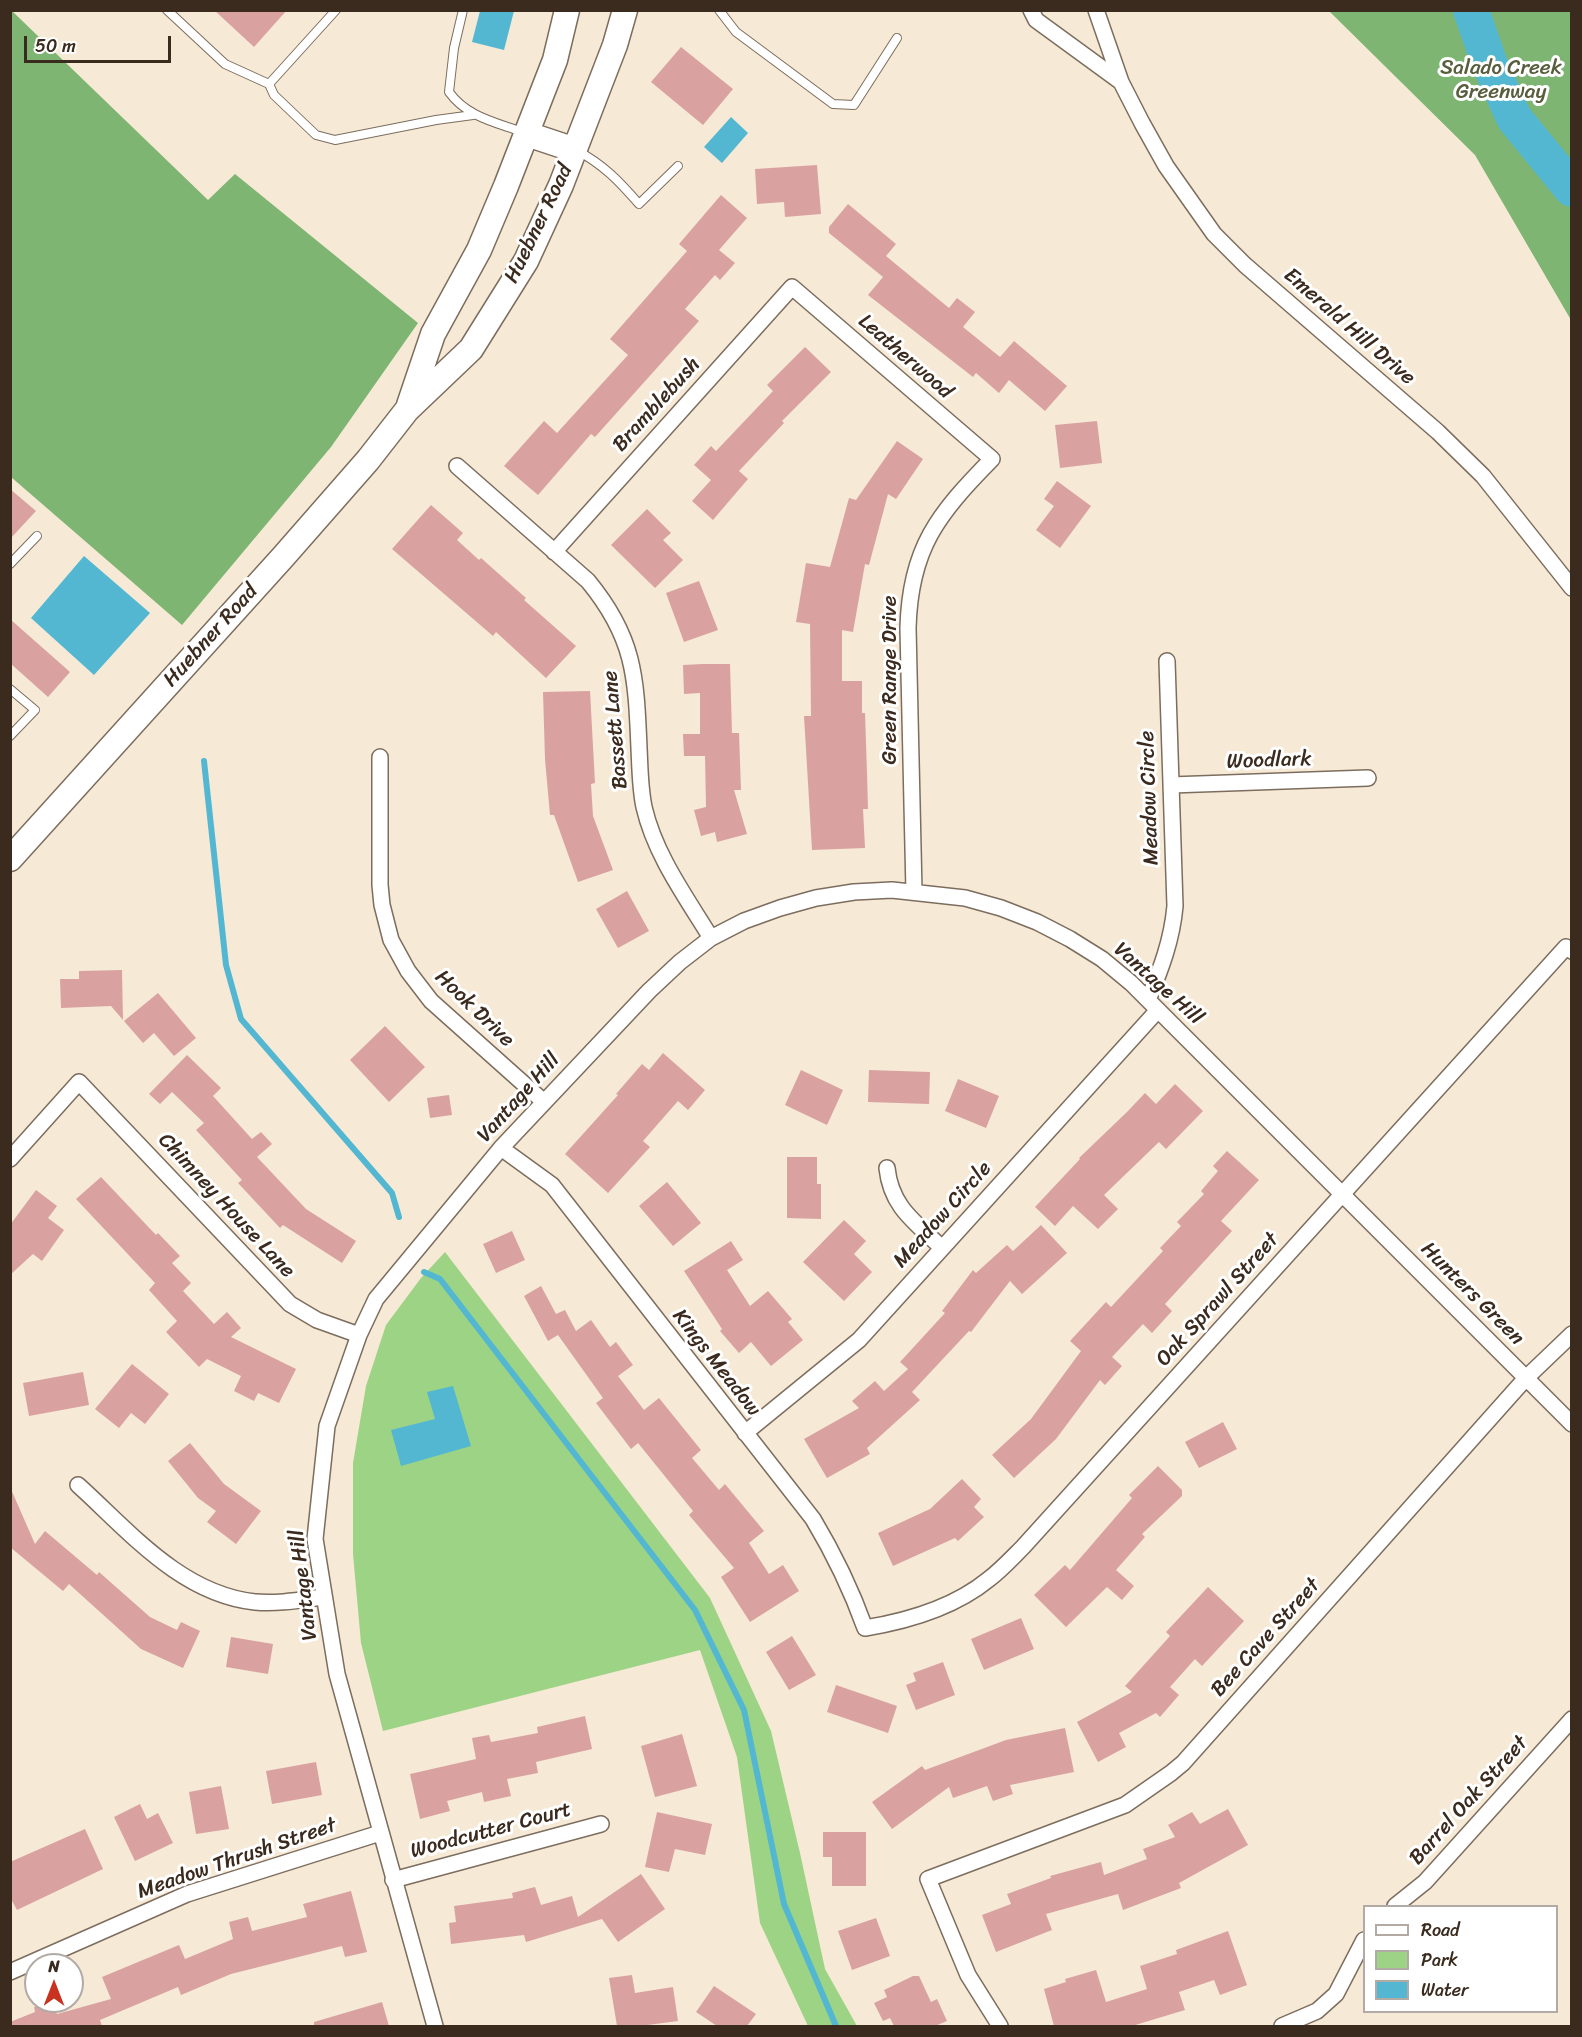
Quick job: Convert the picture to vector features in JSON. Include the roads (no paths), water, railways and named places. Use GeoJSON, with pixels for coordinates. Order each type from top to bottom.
{"type":"FeatureCollection","features":[{"type":"Feature","properties":{"kind":"main road","name":"Huebner Road"},"geometry":{"type":"LineString","coordinates":[[407,410],[432,334],[479,250],[526,134],[555,60],[567,10]]}},
{"type":"Feature","properties":{"kind":"main road","name":"Huebner Road"},"geometry":{"type":"LineString","coordinates":[[10,859],[283,557],[368,460],[407,410],[471,349],[526,261],[575,150],[615,45],[625,10]]}},
{"type":"Feature","properties":{"kind":"main road"},"geometry":{"type":"LineString","coordinates":[[526,134],[575,150]]}},
{"type":"Feature","properties":{"kind":"street","name":"Emerald Hill Drive"},"geometry":{"type":"LineString","coordinates":[[1031,10],[1036,20],[1121,82]]}},
{"type":"Feature","properties":{"kind":"street","name":"Emerald Hill Drive"},"geometry":{"type":"LineString","coordinates":[[1096,10],[1121,82],[1166,166],[1214,234],[1245,265],[1438,432],[1483,476],[1572,588]]}},
{"type":"Feature","properties":{"kind":"street","name":"Leatherwood"},"geometry":{"type":"LineString","coordinates":[[792,287],[992,459]]}},
{"type":"Feature","properties":{"kind":"street","name":"Bramblebush"},"geometry":{"type":"LineString","coordinates":[[554,552],[792,287]]}},
{"type":"Feature","properties":{"kind":"street","name":"Green Range Drive"},"geometry":{"type":"LineString","coordinates":[[914,891],[908,628],[911,588],[923,548],[937,521],[955,496],[992,459]]}},
{"type":"Feature","properties":{"kind":"street","name":"Bassett Lane"},"geometry":{"type":"LineString","coordinates":[[457,466],[588,581],[601,596],[621,630],[637,687],[641,789],[650,826],[665,863],[711,938]]}},
{"type":"Feature","properties":{"kind":"street","name":"Meadow Circle"},"geometry":{"type":"LineString","coordinates":[[745,1433],[859,1340],[1153,1005],[1173,926],[1174,906],[1167,661]]}},
{"type":"Feature","properties":{"kind":"street","name":"Hook Drive"},"geometry":{"type":"LineString","coordinates":[[380,758],[380,885],[382,905],[391,940],[408,971],[431,1001],[543,1101]]}},
{"type":"Feature","properties":{"kind":"street","name":"Woodlark"},"geometry":{"type":"LineString","coordinates":[[1171,785],[1368,778]]}},
{"type":"Feature","properties":{"kind":"street","name":"Vantage Hill"},"geometry":{"type":"LineString","coordinates":[[435,2026],[337,1674],[323,1597],[315,1539],[327,1426],[359,1335],[376,1299],[501,1148],[543,1101],[680,962],[711,938],[753,918],[816,898],[854,892],[914,891],[964,898],[1001,908],[1070,939],[1131,983],[1342,1194]]}},
{"type":"Feature","properties":{"kind":"street","name":"Oak Sprawl Street"},"geometry":{"type":"LineString","coordinates":[[865,1628],[915,1617],[966,1595],[988,1580],[1023,1547],[1342,1194],[1569,949]]}},
{"type":"Feature","properties":{"kind":"street","name":"Chimney House Lane"},"geometry":{"type":"LineString","coordinates":[[10,1159],[79,1082],[290,1304],[316,1320],[359,1335]]}},
{"type":"Feature","properties":{"kind":"street","name":"Kings Meadow"},"geometry":{"type":"LineString","coordinates":[[501,1148],[552,1185],[818,1527],[852,1591],[865,1628]]}},
{"type":"Feature","properties":{"kind":"street"},"geometry":{"type":"LineString","coordinates":[[887,1168],[889,1185],[899,1207],[942,1248]]}},
{"type":"Feature","properties":{"kind":"street","name":"Hunters Green"},"geometry":{"type":"LineString","coordinates":[[1342,1194],[1572,1424]]}},
{"type":"Feature","properties":{"kind":"street","name":"Bee Cave Street"},"geometry":{"type":"LineString","coordinates":[[1000,2026],[968,1975],[928,1879],[1125,1805],[1171,1773],[1526,1378],[1572,1334]]}},
{"type":"Feature","properties":{"kind":"street"},"geometry":{"type":"LineString","coordinates":[[78,1485],[160,1559],[188,1580],[219,1594],[253,1602],[323,1597]]}},
{"type":"Feature","properties":{"kind":"street","name":"Barrel Oak Street"},"geometry":{"type":"LineString","coordinates":[[1396,1905],[1425,1882],[1572,1719]]}},
{"type":"Feature","properties":{"kind":"street","name":"Woodcutter Court"},"geometry":{"type":"LineString","coordinates":[[393,1880],[601,1824]]}},
{"type":"Feature","properties":{"kind":"street","name":"Meadow Thrush Street"},"geometry":{"type":"LineString","coordinates":[[10,1972],[187,1894],[380,1833]]}},
{"type":"Feature","properties":{"kind":"street"},"geometry":{"type":"LineString","coordinates":[[1282,2026],[1317,2011],[1336,1994],[1363,1944]]}},
{"type":"Feature","properties":{"kind":"lane"},"geometry":{"type":"LineString","coordinates":[[167,10],[220,60],[269,84],[274,95],[316,135],[335,140],[472,115]]}},
{"type":"Feature","properties":{"kind":"lane"},"geometry":{"type":"LineString","coordinates":[[269,84],[336,10]]}},
{"type":"Feature","properties":{"kind":"lane"},"geometry":{"type":"LineString","coordinates":[[463,10],[454,48],[449,92],[455,101],[472,115],[526,134]]}},
{"type":"Feature","properties":{"kind":"lane"},"geometry":{"type":"LineString","coordinates":[[719,10],[736,32],[833,104],[854,105],[897,38]]}},
{"type":"Feature","properties":{"kind":"lane"},"geometry":{"type":"LineString","coordinates":[[575,150],[598,162],[639,204],[678,166]]}},
{"type":"Feature","properties":{"kind":"lane"},"geometry":{"type":"LineString","coordinates":[[11,563],[37,536]]}},
{"type":"Feature","properties":{"kind":"lane"},"geometry":{"type":"LineString","coordinates":[[10,689],[35,710],[10,736]]}},
{"type":"Feature","properties":{"kind":"water"},"geometry":{"type":"Polygon","coordinates":[[[480,11],[514,11],[504,50],[472,42],[480,11]]]}},
{"type":"Feature","properties":{"kind":"water"},"geometry":{"type":"Polygon","coordinates":[[[731,117],[748,133],[722,163],[704,147],[731,117]]]}},
{"type":"Feature","properties":{"kind":"water"},"geometry":{"type":"Polygon","coordinates":[[[84,556],[150,613],[94,675],[31,618],[84,556]]]}},
{"type":"Feature","properties":{"kind":"water"},"geometry":{"type":"Polygon","coordinates":[[[453,1386],[471,1446],[401,1466],[391,1430],[435,1419],[427,1392],[453,1386]]]}},
{"type":"Feature","properties":{"kind":"waterway"},"geometry":{"type":"LineString","coordinates":[[1471,10],[1489,62],[1514,118],[1572,189]]}},
{"type":"Feature","properties":{"kind":"waterway"},"geometry":{"type":"LineString","coordinates":[[204,761],[226,965],[241,1019],[392,1193],[399,1217]]}},
{"type":"Feature","properties":{"kind":"waterway"},"geometry":{"type":"LineString","coordinates":[[424,1272],[440,1279],[695,1610],[744,1710],[784,1904],[836,2026]]}},
{"type":"Feature","properties":{"kind":"park label","name":"Salado Creek Greenway"},"geometry":{"type":"Point","coordinates":[1501,81]}}]}
